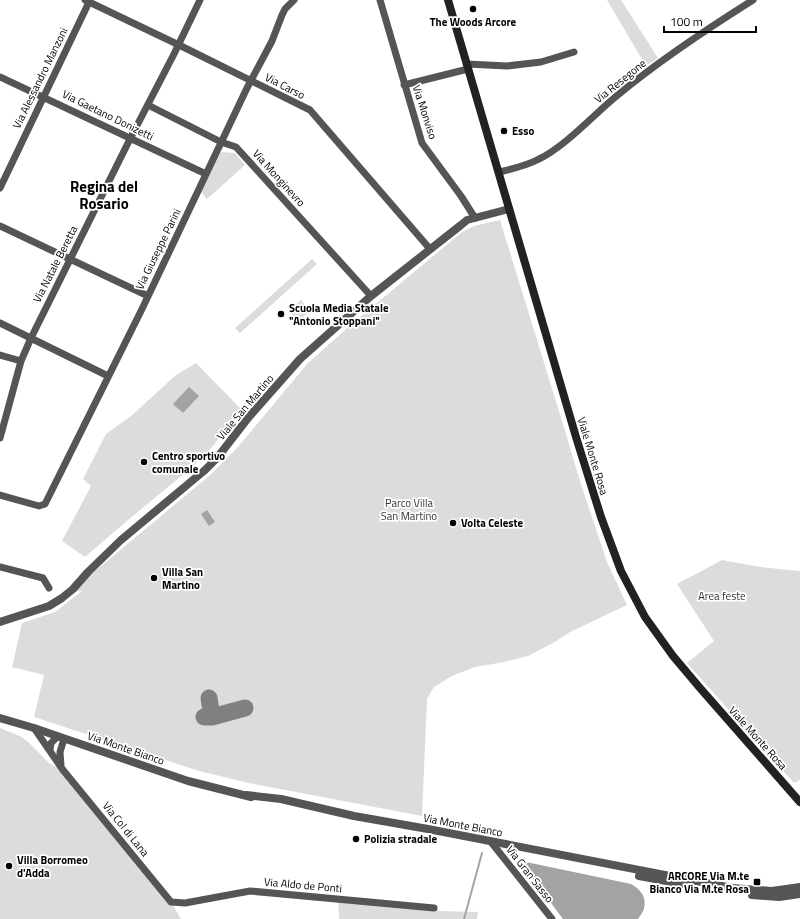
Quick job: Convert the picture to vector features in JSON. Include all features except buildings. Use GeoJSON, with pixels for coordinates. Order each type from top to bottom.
{"type":"FeatureCollection","features":[{"type":"Feature","properties":{"kind":"main road","name":"Viale Monte Rosa"},"geometry":{"type":"LineString","coordinates":[[448,0],[590,484],[613,551],[630,590],[645,617],[673,656],[800,802]]}},
{"type":"Feature","properties":{"kind":"street","name":"Via Natale Beretta"},"geometry":{"type":"LineString","coordinates":[[0,438],[2,422],[21,361],[31,338],[130,138],[179,45],[200,0]]}},
{"type":"Feature","properties":{"kind":"street","name":"Via Giuseppe Parini"},"geometry":{"type":"LineString","coordinates":[[0,495],[40,506],[45,504],[148,296],[221,142],[272,40],[282,15],[285,9],[294,0]]}},
{"type":"Feature","properties":{"kind":"street","name":"Via Monviso"},"geometry":{"type":"LineString","coordinates":[[380,0],[422,143],[461,196],[475,218]]}},
{"type":"Feature","properties":{"kind":"street","name":"Via Resegone"},"geometry":{"type":"LineString","coordinates":[[499,172],[524,166],[541,159],[561,144],[618,94],[643,75],[753,0]]}},
{"type":"Feature","properties":{"kind":"street","name":"Via Carso"},"geometry":{"type":"LineString","coordinates":[[88,1],[310,110],[430,249]]}},
{"type":"Feature","properties":{"kind":"street","name":"Via Alessandro Manzoni"},"geometry":{"type":"LineString","coordinates":[[0,188],[88,1]]}},
{"type":"Feature","properties":{"kind":"street"},"geometry":{"type":"LineString","coordinates":[[404,85],[468,66],[507,66],[541,62],[574,52]]}},
{"type":"Feature","properties":{"kind":"street","name":"Via Gaetano Donizetti"},"geometry":{"type":"LineString","coordinates":[[0,77],[206,174]]}},
{"type":"Feature","properties":{"kind":"street","name":"Via Monginevro"},"geometry":{"type":"LineString","coordinates":[[148,105],[221,142],[236,147],[372,296]]}},
{"type":"Feature","properties":{"kind":"street","name":"Viale San Martino"},"geometry":{"type":"LineString","coordinates":[[0,622],[49,606],[62,598],[73,589],[121,540],[217,458],[248,418],[300,359],[372,296],[467,220],[509,209]]}},
{"type":"Feature","properties":{"kind":"street"},"geometry":{"type":"LineString","coordinates":[[0,226],[148,296]]}},
{"type":"Feature","properties":{"kind":"street"},"geometry":{"type":"LineString","coordinates":[[0,323],[108,376]]}},
{"type":"Feature","properties":{"kind":"street"},"geometry":{"type":"LineString","coordinates":[[0,355],[21,361]]}},
{"type":"Feature","properties":{"kind":"street"},"geometry":{"type":"LineString","coordinates":[[0,567],[43,578],[49,588]]}},
{"type":"Feature","properties":{"kind":"street","name":"Via Monte Bianco"},"geometry":{"type":"LineString","coordinates":[[0,718],[34,728],[188,781],[246,795],[281,799],[328,811],[743,890],[777,890],[800,887]]}},
{"type":"Feature","properties":{"kind":"street","name":"Via Col di Lana"},"geometry":{"type":"LineString","coordinates":[[34,728],[62,770],[171,902]]}},
{"type":"Feature","properties":{"kind":"street"},"geometry":{"type":"LineString","coordinates":[[50,750],[51,743],[60,738],[62,770]]}},
{"type":"Feature","properties":{"kind":"street","name":"Via Gran Sasso"},"geometry":{"type":"LineString","coordinates":[[491,842],[552,919]]}},
{"type":"Feature","properties":{"kind":"street","name":"Via Monte Bianco"},"geometry":{"type":"LineString","coordinates":[[594,862],[656,879],[748,895],[779,897],[800,894]]}},
{"type":"Feature","properties":{"kind":"street","name":"Via Aldo de Ponti"},"geometry":{"type":"LineString","coordinates":[[171,902],[185,903],[250,891],[434,908]]}},
{"type":"Feature","properties":{"kind":"green space"},"geometry":{"type":"Polygon","coordinates":[[[607,0],[621,0],[658,58],[646,66],[607,0]]]}},
{"type":"Feature","properties":{"kind":"green space"},"geometry":{"type":"Polygon","coordinates":[[[221,152],[235,153],[245,165],[207,199],[201,192],[221,152]]]}},
{"type":"Feature","properties":{"kind":"green space","name":"Parco Villa San Martino"},"geometry":{"type":"Polygon","coordinates":[[[500,220],[578,475],[607,562],[627,605],[570,632],[528,656],[475,667],[452,676],[434,687],[427,699],[422,816],[249,783],[199,771],[34,717],[44,675],[12,667],[22,623],[55,612],[82,591],[78,591],[78,588],[89,576],[210,475],[237,448],[308,363],[353,323],[462,232],[474,226],[500,220]]]}},
{"type":"Feature","properties":{"kind":"green space"},"geometry":{"type":"Polygon","coordinates":[[[312,259],[317,264],[240,333],[235,328],[312,259]]]}},
{"type":"Feature","properties":{"kind":"green space"},"geometry":{"type":"Polygon","coordinates":[[[301,300],[310,311],[299,321],[289,311],[301,300]]]}},
{"type":"Feature","properties":{"kind":"green space","name":"Centro sportivo comunale"},"geometry":{"type":"Polygon","coordinates":[[[196,363],[240,408],[213,446],[191,468],[85,557],[62,541],[91,486],[83,479],[106,434],[131,416],[176,375],[196,363]]]}},
{"type":"Feature","properties":{"kind":"green space","name":"Area feste"},"geometry":{"type":"Polygon","coordinates":[[[722,560],[760,567],[800,571],[800,780],[794,783],[687,663],[714,641],[677,584],[722,560]]]}},
{"type":"Feature","properties":{"kind":"green space"},"geometry":{"type":"Polygon","coordinates":[[[0,728],[20,736],[49,763],[63,770],[171,902],[181,919],[0,919],[0,728]]]}},
{"type":"Feature","properties":{"kind":"green space"},"geometry":{"type":"Polygon","coordinates":[[[338,899],[434,908],[439,911],[478,912],[477,919],[339,919],[338,899]]]}},
{"type":"Feature","properties":{"kind":"shaded area"},"geometry":{"type":"Polygon","coordinates":[[[189,387],[199,396],[183,413],[173,404],[189,387]]]}},
{"type":"Feature","properties":{"kind":"shaded area"},"geometry":{"type":"Polygon","coordinates":[[[207,510],[215,522],[209,526],[201,514],[207,510]]]}},
{"type":"Feature","properties":{"kind":"shaded area"},"geometry":{"type":"Polygon","coordinates":[[[526,862],[631,884],[640,891],[644,897],[645,904],[643,911],[638,919],[563,919],[524,867],[526,862]]]}},
{"type":"Feature","properties":{"kind":"waterway"},"geometry":{"type":"LineString","coordinates":[[464,919],[482,853]]}},
{"type":"Feature","properties":{"kind":"taxiway"},"geometry":{"type":"LineString","coordinates":[[209,698],[212,717]]}},
{"type":"Feature","properties":{"kind":"taxiway"},"geometry":{"type":"LineString","coordinates":[[204,717],[212,717],[245,708]]}},
{"type":"Feature","properties":{"kind":"place","name":"The Woods Arcore"},"geometry":{"type":"Point","coordinates":[473,9]}},
{"type":"Feature","properties":{"kind":"place","name":"Esso"},"geometry":{"type":"Point","coordinates":[504,131]}},
{"type":"Feature","properties":{"kind":"place","name":"Scuola Media Statale \"Antonio Stoppani\""},"geometry":{"type":"Point","coordinates":[281,314]}},
{"type":"Feature","properties":{"kind":"place","name":"Centro sportivo comunale"},"geometry":{"type":"Point","coordinates":[144,462]}},
{"type":"Feature","properties":{"kind":"place","name":"Volta Celeste"},"geometry":{"type":"Point","coordinates":[453,523]}},
{"type":"Feature","properties":{"kind":"place","name":"Villa San Martino"},"geometry":{"type":"Point","coordinates":[154,578]}},
{"type":"Feature","properties":{"kind":"place","name":"Polizia stradale"},"geometry":{"type":"Point","coordinates":[356,839]}},
{"type":"Feature","properties":{"kind":"place","name":"Villa Borromeo d'Adda"},"geometry":{"type":"Point","coordinates":[9,866]}},
{"type":"Feature","properties":{"kind":"place","name":"ARCORE Via M.te Bianco Via M.te Rosa"},"geometry":{"type":"Point","coordinates":[757,882]}},
{"type":"Feature","properties":{"kind":"district","name":"Regina del Rosario"},"geometry":{"type":"Point","coordinates":[104,194]}}]}
